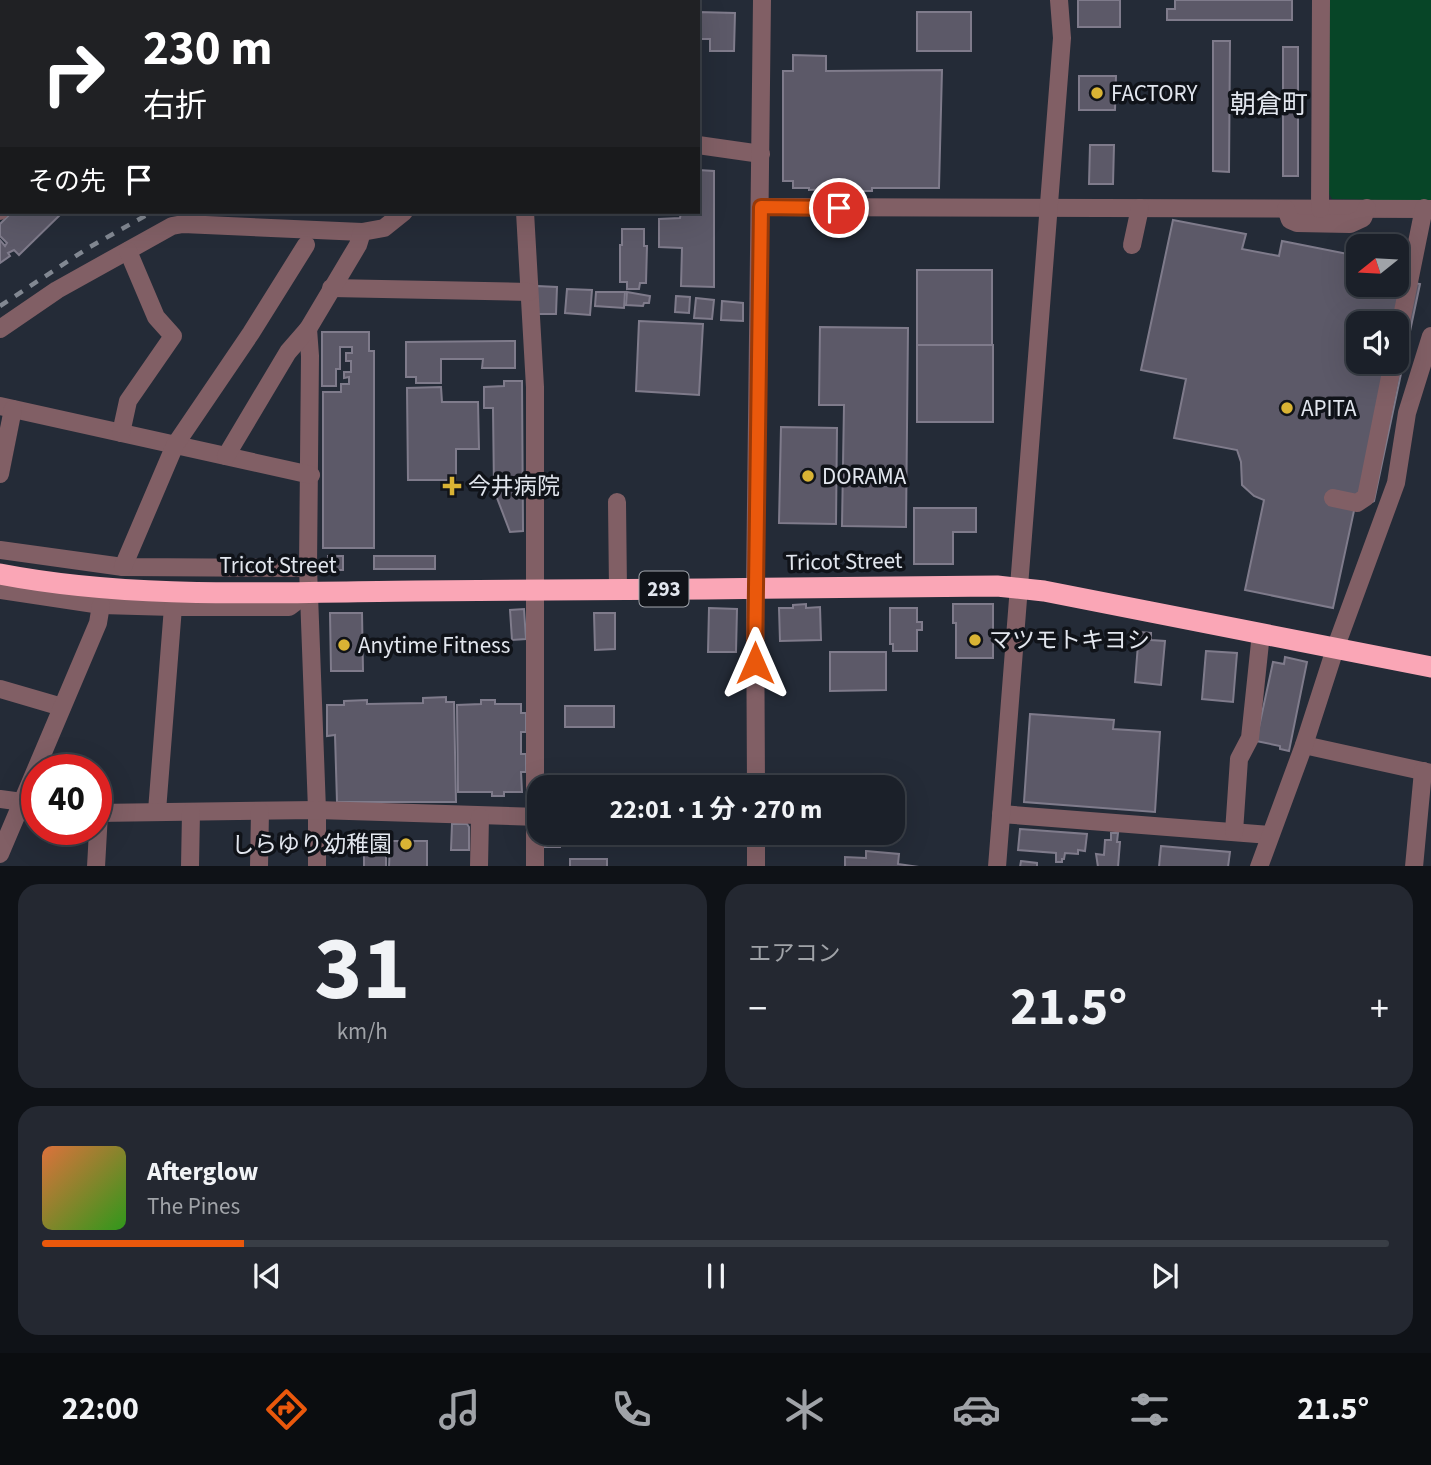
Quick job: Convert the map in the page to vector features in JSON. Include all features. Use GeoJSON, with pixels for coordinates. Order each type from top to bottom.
{"type":"FeatureCollection","features":[{"type":"Feature","properties":{"kind":"highway","name":"Tricot Street"},"geometry":{"type":"LineString","coordinates":[[0,574],[33,580],[128,589],[309,592],[997,586],[1020,588],[1431,667]]}},
{"type":"Feature","properties":{"kind":"street"},"geometry":{"type":"LineString","coordinates":[[756,775],[755,589],[762,0]]}},
{"type":"Feature","properties":{"kind":"street"},"geometry":{"type":"LineString","coordinates":[[997,866],[1062,38],[1059,0]]}},
{"type":"Feature","properties":{"kind":"street"},"geometry":{"type":"LineString","coordinates":[[1320,209],[1321,0]]}},
{"type":"Feature","properties":{"kind":"street"},"geometry":{"type":"LineString","coordinates":[[700,145],[761,154]]}},
{"type":"Feature","properties":{"kind":"street"},"geometry":{"type":"LineString","coordinates":[[761,207],[1428,209],[1404,311]]}},
{"type":"Feature","properties":{"kind":"street"},"geometry":{"type":"LineString","coordinates":[[1132,245],[1140,208]]}},
{"type":"Feature","properties":{"kind":"street"},"geometry":{"type":"LineString","coordinates":[[1286,209],[1288,218],[1297,223],[1350,224],[1363,219],[1367,208]]}},
{"type":"Feature","properties":{"kind":"street"},"geometry":{"type":"LineString","coordinates":[[0,329],[57,290],[172,226],[183,223],[362,232],[384,228],[402,214]]}},
{"type":"Feature","properties":{"kind":"street"},"geometry":{"type":"LineString","coordinates":[[525,214],[535,387],[533,590],[536,775]]}},
{"type":"Feature","properties":{"kind":"street"},"geometry":{"type":"LineString","coordinates":[[226,456],[288,352],[308,329],[358,245],[362,232]]}},
{"type":"Feature","properties":{"kind":"street"},"geometry":{"type":"LineString","coordinates":[[123,567],[175,445],[251,333],[306,245]]}},
{"type":"Feature","properties":{"kind":"street"},"geometry":{"type":"LineString","coordinates":[[121,433],[128,401],[173,336],[156,317],[128,251]]}},
{"type":"Feature","properties":{"kind":"street"},"geometry":{"type":"LineString","coordinates":[[331,288],[529,292]]}},
{"type":"Feature","properties":{"kind":"street"},"geometry":{"type":"LineString","coordinates":[[308,329],[311,475],[308,568],[317,866]]}},
{"type":"Feature","properties":{"kind":"street"},"geometry":{"type":"LineString","coordinates":[[1259,866],[1396,483],[1407,413],[1431,336]]}},
{"type":"Feature","properties":{"kind":"street"},"geometry":{"type":"LineString","coordinates":[[1333,498],[1357,503],[1366,497],[1391,374]]}},
{"type":"Feature","properties":{"kind":"street"},"geometry":{"type":"LineString","coordinates":[[0,474],[7,408],[311,475]]}},
{"type":"Feature","properties":{"kind":"street"},"geometry":{"type":"LineString","coordinates":[[617,502],[618,589]]}},
{"type":"Feature","properties":{"kind":"street"},"geometry":{"type":"LineString","coordinates":[[0,550],[123,567],[308,568]]}},
{"type":"Feature","properties":{"kind":"street"},"geometry":{"type":"LineString","coordinates":[[0,590],[101,605],[173,607],[289,607],[309,592]]}},
{"type":"Feature","properties":{"kind":"street"},"geometry":{"type":"LineString","coordinates":[[46,754],[62,707],[98,623],[101,605]]}},
{"type":"Feature","properties":{"kind":"street"},"geometry":{"type":"LineString","coordinates":[[157,811],[173,607]]}},
{"type":"Feature","properties":{"kind":"street"},"geometry":{"type":"LineString","coordinates":[[1234,832],[1239,759],[1250,738],[1261,634]]}},
{"type":"Feature","properties":{"kind":"street"},"geometry":{"type":"LineString","coordinates":[[0,689],[62,707]]}},
{"type":"Feature","properties":{"kind":"street"},"geometry":{"type":"LineString","coordinates":[[1304,745],[1427,772],[1414,866]]}},
{"type":"Feature","properties":{"kind":"street"},"geometry":{"type":"LineString","coordinates":[[0,799],[21,802]]}},
{"type":"Feature","properties":{"kind":"street"},"geometry":{"type":"LineString","coordinates":[[112,812],[317,810],[527,817]]}},
{"type":"Feature","properties":{"kind":"street"},"geometry":{"type":"LineString","coordinates":[[190,866],[191,811]]}},
{"type":"Feature","properties":{"kind":"street"},"geometry":{"type":"LineString","coordinates":[[259,866],[260,811]]}},
{"type":"Feature","properties":{"kind":"street"},"geometry":{"type":"LineString","coordinates":[[1001,814],[1270,835]]}},
{"type":"Feature","properties":{"kind":"street"},"geometry":{"type":"LineString","coordinates":[[0,854],[21,817]]}},
{"type":"Feature","properties":{"kind":"street"},"geometry":{"type":"LineString","coordinates":[[480,817],[480,866]]}},
{"type":"Feature","properties":{"kind":"street"},"geometry":{"type":"LineString","coordinates":[[96,845],[96,866]]}},
{"type":"Feature","properties":{"kind":"street"},"geometry":{"type":"LineString","coordinates":[[535,866],[536,845]]}},
{"type":"Feature","properties":{"kind":"street"},"geometry":{"type":"LineString","coordinates":[[756,845],[756,866]]}},
{"type":"Feature","properties":{"kind":"green space"},"geometry":{"type":"Polygon","coordinates":[[[1327,0],[1431,0],[1431,201],[1332,199],[1328,192],[1327,0]]]}},
{"type":"Feature","properties":{"kind":"building"},"geometry":{"type":"Polygon","coordinates":[[[1078,0],[1120,0],[1120,27],[1078,27],[1078,0]]]}},
{"type":"Feature","properties":{"kind":"building"},"geometry":{"type":"Polygon","coordinates":[[[1175,0],[1292,0],[1292,20],[1167,20],[1167,9],[1175,9],[1175,0]]]}},
{"type":"Feature","properties":{"kind":"building"},"geometry":{"type":"Polygon","coordinates":[[[700,12],[735,13],[734,51],[710,51],[710,39],[700,39],[700,12]]]}},
{"type":"Feature","properties":{"kind":"building"},"geometry":{"type":"Polygon","coordinates":[[[917,12],[971,12],[971,51],[917,51],[917,12]]]}},
{"type":"Feature","properties":{"kind":"building"},"geometry":{"type":"Polygon","coordinates":[[[1213,41],[1230,41],[1229,172],[1213,171],[1213,41]]]}},
{"type":"Feature","properties":{"kind":"building"},"geometry":{"type":"Polygon","coordinates":[[[1283,47],[1298,47],[1298,176],[1283,176],[1283,47]]]}},
{"type":"Feature","properties":{"kind":"building"},"geometry":{"type":"Polygon","coordinates":[[[793,55],[826,56],[826,71],[942,70],[939,188],[809,190],[793,188],[793,181],[783,181],[783,71],[793,71],[793,55]]]}},
{"type":"Feature","properties":{"kind":"building","name":"FACTORY"},"geometry":{"type":"Polygon","coordinates":[[[1079,76],[1116,76],[1115,110],[1079,110],[1079,76]]]}},
{"type":"Feature","properties":{"kind":"building"},"geometry":{"type":"Polygon","coordinates":[[[1090,145],[1114,145],[1113,184],[1089,184],[1090,145]]]}},
{"type":"Feature","properties":{"kind":"building"},"geometry":{"type":"Polygon","coordinates":[[[700,170],[714,171],[714,287],[681,286],[682,248],[659,247],[659,219],[680,218],[681,214],[700,214],[700,170]]]}},
{"type":"Feature","properties":{"kind":"building"},"geometry":{"type":"Polygon","coordinates":[[[10,214],[61,214],[19,255],[14,250],[0,263],[0,240],[5,246],[7,243],[0,236],[0,224],[10,214]]]}},
{"type":"Feature","properties":{"kind":"building","name":"APITA"},"geometry":{"type":"Polygon","coordinates":[[[1173,220],[1246,234],[1242,249],[1279,256],[1282,241],[1346,254],[1346,298],[1409,298],[1409,282],[1420,284],[1409,336],[1409,311],[1346,311],[1346,374],[1401,374],[1374,501],[1364,506],[1355,506],[1333,608],[1245,590],[1264,500],[1254,496],[1242,485],[1241,462],[1237,450],[1174,438],[1186,379],[1141,370],[1173,220]]]}},
{"type":"Feature","properties":{"kind":"building"},"geometry":{"type":"Polygon","coordinates":[[[622,229],[644,229],[644,246],[647,246],[646,283],[640,283],[639,289],[627,289],[627,282],[620,282],[622,229]]]}},
{"type":"Feature","properties":{"kind":"building"},"geometry":{"type":"Polygon","coordinates":[[[917,270],[992,270],[992,345],[917,345],[917,270]]]}},
{"type":"Feature","properties":{"kind":"building"},"geometry":{"type":"Polygon","coordinates":[[[537,286],[557,287],[556,314],[537,314],[537,286]]]}},
{"type":"Feature","properties":{"kind":"building"},"geometry":{"type":"Polygon","coordinates":[[[567,289],[592,290],[590,315],[565,313],[567,289]]]}},
{"type":"Feature","properties":{"kind":"building"},"geometry":{"type":"Polygon","coordinates":[[[596,292],[625,292],[624,308],[595,306],[596,292]]]}},
{"type":"Feature","properties":{"kind":"building"},"geometry":{"type":"Polygon","coordinates":[[[627,292],[650,296],[649,303],[644,303],[643,306],[626,305],[627,292]]]}},
{"type":"Feature","properties":{"kind":"building"},"geometry":{"type":"Polygon","coordinates":[[[676,296],[690,297],[689,313],[675,312],[676,296]]]}},
{"type":"Feature","properties":{"kind":"building"},"geometry":{"type":"Polygon","coordinates":[[[696,298],[714,300],[712,319],[694,318],[696,298]]]}},
{"type":"Feature","properties":{"kind":"building"},"geometry":{"type":"Polygon","coordinates":[[[722,301],[743,303],[743,321],[721,320],[722,301]]]}},
{"type":"Feature","properties":{"kind":"building"},"geometry":{"type":"Polygon","coordinates":[[[639,321],[703,324],[699,395],[636,391],[639,321]]]}},
{"type":"Feature","properties":{"kind":"building"},"geometry":{"type":"Polygon","coordinates":[[[820,327],[908,328],[906,527],[842,526],[844,405],[819,405],[820,327]]]}},
{"type":"Feature","properties":{"kind":"building"},"geometry":{"type":"Polygon","coordinates":[[[322,332],[369,332],[369,351],[374,351],[374,548],[323,548],[323,392],[341,392],[341,384],[349,384],[349,377],[344,378],[344,372],[351,372],[351,361],[346,361],[346,353],[352,353],[352,347],[340,347],[340,369],[336,369],[336,386],[322,386],[322,332]]]}},
{"type":"Feature","properties":{"kind":"building"},"geometry":{"type":"Polygon","coordinates":[[[515,341],[515,368],[482,368],[483,359],[441,359],[441,383],[416,383],[416,377],[406,377],[406,342],[515,341]]]}},
{"type":"Feature","properties":{"kind":"building"},"geometry":{"type":"Polygon","coordinates":[[[917,345],[993,345],[993,422],[917,422],[917,345]]]}},
{"type":"Feature","properties":{"kind":"building"},"geometry":{"type":"Polygon","coordinates":[[[504,381],[522,381],[523,531],[510,532],[494,490],[493,408],[484,408],[484,387],[504,386],[504,381]]]}},
{"type":"Feature","properties":{"kind":"building"},"geometry":{"type":"Polygon","coordinates":[[[441,387],[442,402],[478,402],[479,449],[456,449],[456,480],[408,480],[407,388],[441,387]]]}},
{"type":"Feature","properties":{"kind":"building","name":"DORAMA"},"geometry":{"type":"Polygon","coordinates":[[[781,427],[837,428],[836,524],[779,523],[781,427]]]}},
{"type":"Feature","properties":{"kind":"building"},"geometry":{"type":"Polygon","coordinates":[[[914,508],[976,508],[976,532],[953,532],[953,564],[914,564],[914,508]]]}},
{"type":"Feature","properties":{"kind":"building"},"geometry":{"type":"Polygon","coordinates":[[[328,556],[343,556],[343,570],[328,570],[328,556]]]}},
{"type":"Feature","properties":{"kind":"building"},"geometry":{"type":"Polygon","coordinates":[[[374,556],[435,556],[435,569],[374,569],[374,556]]]}},
{"type":"Feature","properties":{"kind":"building"},"geometry":{"type":"Polygon","coordinates":[[[806,604],[806,608],[820,607],[821,640],[780,641],[779,608],[806,604]]]}},
{"type":"Feature","properties":{"kind":"building","name":"マツモトキヨシ"},"geometry":{"type":"Polygon","coordinates":[[[953,604],[993,604],[993,658],[956,658],[953,604]]]}},
{"type":"Feature","properties":{"kind":"building"},"geometry":{"type":"Polygon","coordinates":[[[709,608],[737,609],[736,652],[708,652],[709,608]]]}},
{"type":"Feature","properties":{"kind":"building"},"geometry":{"type":"Polygon","coordinates":[[[890,608],[917,608],[917,622],[922,622],[922,630],[917,630],[917,651],[893,651],[893,644],[890,644],[890,608]]]}},
{"type":"Feature","properties":{"kind":"building"},"geometry":{"type":"Polygon","coordinates":[[[524,609],[526,639],[512,640],[510,610],[524,609]]]}},
{"type":"Feature","properties":{"kind":"building"},"geometry":{"type":"Polygon","coordinates":[[[330,613],[362,613],[363,671],[331,671],[330,613]]]}},
{"type":"Feature","properties":{"kind":"building"},"geometry":{"type":"Polygon","coordinates":[[[594,613],[615,613],[615,649],[595,650],[594,613]]]}},
{"type":"Feature","properties":{"kind":"building"},"geometry":{"type":"Polygon","coordinates":[[[1139,632],[1151,633],[1151,640],[1165,641],[1161,685],[1135,682],[1139,632]]]}},
{"type":"Feature","properties":{"kind":"building"},"geometry":{"type":"Polygon","coordinates":[[[1206,651],[1237,653],[1233,702],[1202,699],[1206,651]]]}},
{"type":"Feature","properties":{"kind":"building"},"geometry":{"type":"Polygon","coordinates":[[[830,652],[886,652],[886,690],[830,691],[830,652]]]}},
{"type":"Feature","properties":{"kind":"building"},"geometry":{"type":"Polygon","coordinates":[[[1285,657],[1307,662],[1289,751],[1280,749],[1280,746],[1256,741],[1273,662],[1284,664],[1285,657]]]}},
{"type":"Feature","properties":{"kind":"building"},"geometry":{"type":"Polygon","coordinates":[[[446,697],[446,702],[454,702],[456,802],[337,802],[335,735],[327,736],[327,705],[344,705],[344,701],[367,700],[367,704],[423,703],[423,698],[446,697]]]}},
{"type":"Feature","properties":{"kind":"building"},"geometry":{"type":"Polygon","coordinates":[[[481,700],[495,700],[495,704],[521,704],[521,713],[526,713],[526,732],[521,732],[521,754],[526,754],[526,772],[521,772],[522,792],[504,792],[504,796],[492,796],[492,792],[458,792],[457,705],[481,704],[481,700]]]}},
{"type":"Feature","properties":{"kind":"building"},"geometry":{"type":"Polygon","coordinates":[[[565,706],[614,706],[614,727],[565,727],[565,706]]]}},
{"type":"Feature","properties":{"kind":"building"},"geometry":{"type":"Polygon","coordinates":[[[1030,714],[1114,720],[1113,729],[1160,732],[1155,812],[1024,802],[1030,714]]]}},
{"type":"Feature","properties":{"kind":"building"},"geometry":{"type":"Polygon","coordinates":[[[452,824],[467,824],[469,827],[469,850],[451,850],[452,824]]]}},
{"type":"Feature","properties":{"kind":"building"},"geometry":{"type":"Polygon","coordinates":[[[1020,829],[1087,834],[1085,851],[1078,850],[1078,854],[1065,853],[1062,862],[1056,862],[1056,853],[1018,850],[1020,829]]]}},
{"type":"Feature","properties":{"kind":"building"},"geometry":{"type":"Polygon","coordinates":[[[1111,833],[1118,833],[1118,866],[1098,866],[1096,854],[1104,855],[1105,840],[1111,840],[1111,833]]]}},
{"type":"Feature","properties":{"kind":"building"},"geometry":{"type":"Polygon","coordinates":[[[390,841],[427,841],[427,866],[389,866],[390,841]]]}},
{"type":"Feature","properties":{"kind":"building"},"geometry":{"type":"Polygon","coordinates":[[[364,843],[386,843],[386,866],[364,866],[364,843]]]}},
{"type":"Feature","properties":{"kind":"building"},"geometry":{"type":"Polygon","coordinates":[[[1161,846],[1230,852],[1228,866],[1159,866],[1161,846]]]}},
{"type":"Feature","properties":{"kind":"building"},"geometry":{"type":"Polygon","coordinates":[[[866,851],[899,854],[898,864],[912,866],[845,866],[845,857],[866,858],[866,851]]]}},
{"type":"Feature","properties":{"kind":"building"},"geometry":{"type":"Polygon","coordinates":[[[570,859],[607,859],[607,866],[570,866],[570,859]]]}},
{"type":"Feature","properties":{"kind":"building"},"geometry":{"type":"Polygon","coordinates":[[[1021,861],[1037,863],[1037,866],[1020,866],[1021,861]]]}},
{"type":"Feature","properties":{"kind":"railway"},"geometry":{"type":"LineString","coordinates":[[0,306],[88,248],[148,214]]}},
{"type":"Feature","properties":{"kind":"place","name":"FACTORY"},"geometry":{"type":"Point","coordinates":[1097,93]}},
{"type":"Feature","properties":{"kind":"place","name":"APITA"},"geometry":{"type":"Point","coordinates":[1287,408]}},
{"type":"Feature","properties":{"kind":"place","name":"DORAMA"},"geometry":{"type":"Point","coordinates":[808,476]}},
{"type":"Feature","properties":{"kind":"place","name":"今井病院"},"geometry":{"type":"Point","coordinates":[452,486]}},
{"type":"Feature","properties":{"kind":"place","name":"マツモトキヨシ"},"geometry":{"type":"Point","coordinates":[975,640]}},
{"type":"Feature","properties":{"kind":"place","name":"Anytime Fitness"},"geometry":{"type":"Point","coordinates":[344,645]}},
{"type":"Feature","properties":{"kind":"place","name":"しらゆり幼稚園"},"geometry":{"type":"Point","coordinates":[406,844]}},
{"type":"Feature","properties":{"kind":"district","name":"朝倉町"},"geometry":{"type":"Point","coordinates":[1269,104]}},
{"type":"Feature","properties":{"kind":"route"},"geometry":{"type":"LineString","coordinates":[[755,663],[761,207],[839,208]]}}]}
